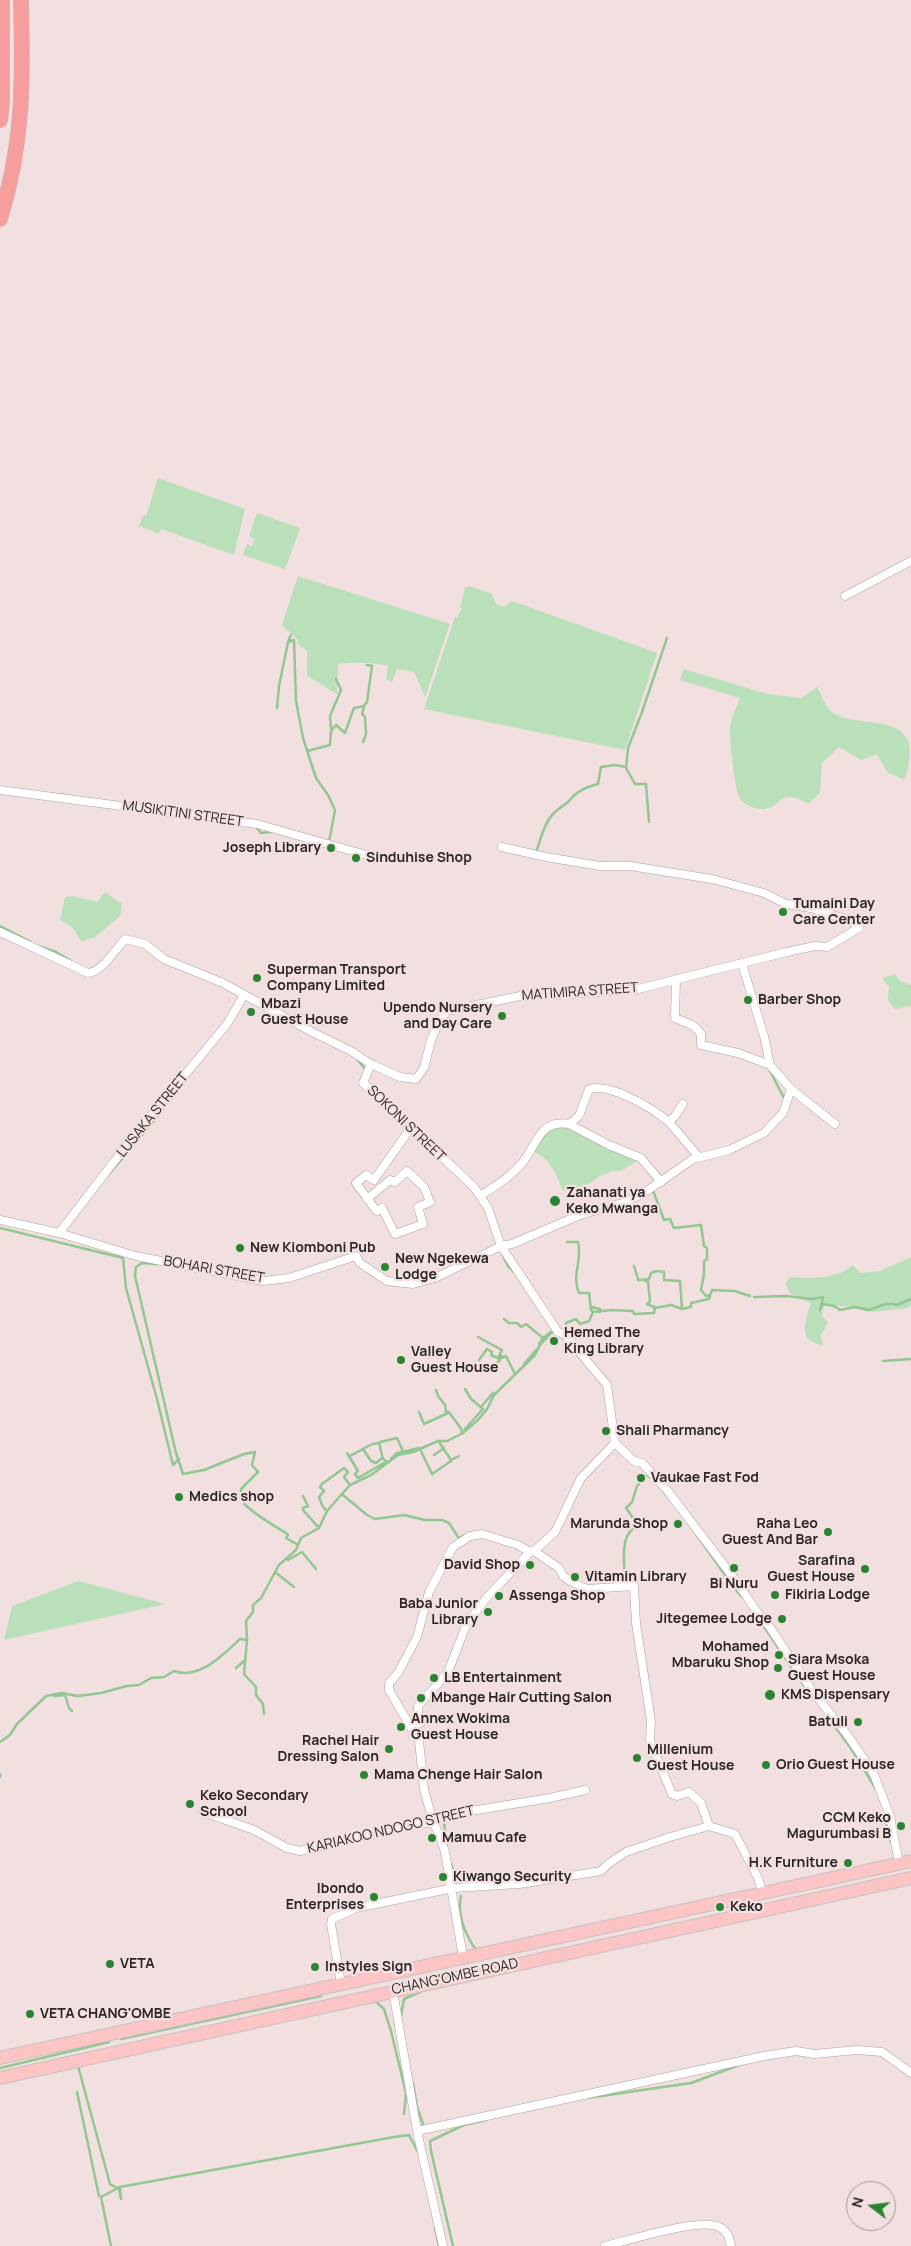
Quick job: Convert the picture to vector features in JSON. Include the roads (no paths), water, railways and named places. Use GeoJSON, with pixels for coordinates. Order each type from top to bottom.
{"type":"FeatureCollection","features":[{"type":"Feature","properties":{"kind":"highway"},"geometry":{"type":"LineString","coordinates":[[0,120],[2,103],[2,0]]}},
{"type":"Feature","properties":{"kind":"highway"},"geometry":{"type":"LineString","coordinates":[[0,219],[14,168],[22,115],[21,0]]}},
{"type":"Feature","properties":{"kind":"main road","name":"CHANG'OMBE ROAD"},"geometry":{"type":"LineString","coordinates":[[0,2058],[905,1862]]}},
{"type":"Feature","properties":{"kind":"main road","name":"CHANG'OMBE ROAD"},"geometry":{"type":"LineString","coordinates":[[0,2078],[393,1990],[911,1878]]}},
{"type":"Feature","properties":{"kind":"street"},"geometry":{"type":"LineString","coordinates":[[845,596],[911,561]]}},
{"type":"Feature","properties":{"kind":"street","name":"MUSIKITINI STREET"},"geometry":{"type":"LineString","coordinates":[[0,790],[256,824],[363,854]]}},
{"type":"Feature","properties":{"kind":"street","name":"MATIMIRA STREET"},"geometry":{"type":"LineString","coordinates":[[370,1064],[400,1077],[411,1080],[416,1079],[424,1068],[431,1040],[440,1020],[451,1010],[535,993],[557,995],[625,990],[815,946],[827,947],[859,928],[849,920],[811,908],[786,904],[764,893],[712,879],[630,866],[600,866],[546,857],[502,846]]}},
{"type":"Feature","properties":{"kind":"street","name":"SOKONI STREET"},"geometry":{"type":"LineString","coordinates":[[0,932],[88,973],[93,973],[102,965],[125,939],[145,944],[164,958],[223,983],[351,1051],[370,1064],[363,1083],[481,1196],[491,1216],[501,1246],[558,1332],[564,1334],[607,1386],[615,1443]]}},
{"type":"Feature","properties":{"kind":"street"},"geometry":{"type":"LineString","coordinates":[[742,964],[764,1036],[770,1065]]}},
{"type":"Feature","properties":{"kind":"street"},"geometry":{"type":"LineString","coordinates":[[676,979],[675,1018],[694,1026],[701,1034],[701,1045],[738,1053],[770,1065],[791,1089],[835,1124]]}},
{"type":"Feature","properties":{"kind":"street","name":"LUSAKA STREET"},"geometry":{"type":"LineString","coordinates":[[59,1233],[123,1150],[223,1029],[244,994]]}},
{"type":"Feature","properties":{"kind":"street"},"geometry":{"type":"LineString","coordinates":[[569,1124],[580,1116],[589,1089],[597,1087],[612,1090],[638,1101],[642,1106],[668,1122],[698,1156]]}},
{"type":"Feature","properties":{"kind":"street"},"geometry":{"type":"LineString","coordinates":[[501,1246],[512,1244],[580,1215],[626,1202],[661,1182],[698,1156],[730,1150],[764,1133],[783,1114],[791,1089]]}},
{"type":"Feature","properties":{"kind":"street"},"geometry":{"type":"LineString","coordinates":[[668,1122],[676,1116],[683,1104]]}},
{"type":"Feature","properties":{"kind":"street"},"geometry":{"type":"LineString","coordinates":[[481,1196],[522,1163],[545,1129],[557,1122],[569,1124],[609,1145],[641,1158],[661,1182]]}},
{"type":"Feature","properties":{"kind":"street"},"geometry":{"type":"LineString","coordinates":[[367,1200],[390,1180],[395,1182],[407,1171],[424,1187],[430,1202],[418,1207],[423,1224],[398,1235],[395,1234],[382,1208],[376,1211],[367,1200],[356,1184],[366,1175],[374,1180],[410,1129]]}},
{"type":"Feature","properties":{"kind":"street","name":"BOHARI STREET"},"geometry":{"type":"LineString","coordinates":[[0,1220],[59,1233],[136,1256],[263,1281],[289,1278],[356,1256],[360,1263],[387,1281],[413,1284],[435,1278],[501,1246]]}},
{"type":"Feature","properties":{"kind":"street"},"geometry":{"type":"LineString","coordinates":[[411,1728],[424,1720],[418,1713],[418,1706],[448,1672],[467,1623],[488,1596],[555,1532],[581,1478],[615,1443],[634,1460],[642,1463],[667,1490],[767,1623],[813,1692],[846,1732],[873,1772],[905,1862]]}},
{"type":"Feature","properties":{"kind":"street"},"geometry":{"type":"LineString","coordinates":[[463,1957],[453,1888],[440,1836],[433,1822],[424,1789],[419,1742],[389,1690],[389,1683],[398,1673],[418,1637],[429,1592],[453,1547],[470,1536],[482,1534],[518,1544],[559,1568],[563,1576],[570,1581],[587,1589],[634,1586],[636,1623],[651,1721],[650,1741],[672,1794],[677,1796],[688,1792],[701,1803],[709,1826]]}},
{"type":"Feature","properties":{"kind":"street","name":"KARIAKOO NDOGO STREET"},"geometry":{"type":"LineString","coordinates":[[203,1812],[254,1830],[287,1848],[300,1851],[409,1825],[433,1822],[472,1811],[585,1790]]}},
{"type":"Feature","properties":{"kind":"street"},"geometry":{"type":"LineString","coordinates":[[341,1984],[332,1919],[356,1908],[453,1888],[519,1884],[602,1871],[608,1864],[626,1852],[709,1826],[735,1834],[758,1878],[761,1888]]}},
{"type":"Feature","properties":{"kind":"street"},"geometry":{"type":"LineString","coordinates":[[393,1990],[417,2131],[443,2246]]}},
{"type":"Feature","properties":{"kind":"street"},"geometry":{"type":"LineString","coordinates":[[417,2131],[764,2056],[796,2052],[814,2054],[857,2050],[882,2052],[911,2072]]}},
{"type":"Feature","properties":{"kind":"street"},"geometry":{"type":"LineString","coordinates":[[605,2246],[702,2223],[720,2227],[730,2237],[731,2246]]}},
{"type":"Feature","properties":{"kind":"waterway"},"geometry":{"type":"LineString","coordinates":[[291,635],[288,642],[294,640],[296,701],[303,738],[316,778],[328,795],[335,810],[329,842]]}},
{"type":"Feature","properties":{"kind":"waterway"},"geometry":{"type":"LineString","coordinates":[[649,822],[646,784],[635,784],[626,768],[628,748],[667,638]]}},
{"type":"Feature","properties":{"kind":"waterway"},"geometry":{"type":"LineString","coordinates":[[277,708],[279,686],[288,642]]}},
{"type":"Feature","properties":{"kind":"waterway"},"geometry":{"type":"LineString","coordinates":[[307,751],[330,745],[331,731],[336,725],[345,733],[354,708],[364,706],[367,702],[372,666],[367,665]]}},
{"type":"Feature","properties":{"kind":"waterway"},"geometry":{"type":"LineString","coordinates":[[331,729],[330,716],[341,690],[336,679]]}},
{"type":"Feature","properties":{"kind":"waterway"},"geometry":{"type":"LineString","coordinates":[[363,742],[366,734],[365,717],[362,714],[364,707]]}},
{"type":"Feature","properties":{"kind":"waterway"},"geometry":{"type":"LineString","coordinates":[[536,852],[545,826],[551,817],[579,792],[598,784],[601,767],[615,765],[626,767]]}},
{"type":"Feature","properties":{"kind":"waterway"},"geometry":{"type":"LineString","coordinates":[[43,793],[64,795]]}},
{"type":"Feature","properties":{"kind":"waterway"},"geometry":{"type":"LineString","coordinates":[[13,795],[25,796]]}},
{"type":"Feature","properties":{"kind":"waterway"},"geometry":{"type":"LineString","coordinates":[[255,826],[261,833],[271,832]]}},
{"type":"Feature","properties":{"kind":"waterway"},"geometry":{"type":"LineString","coordinates":[[0,926],[31,942]]}},
{"type":"Feature","properties":{"kind":"waterway"},"geometry":{"type":"LineString","coordinates":[[35,945],[56,952],[71,961]]}},
{"type":"Feature","properties":{"kind":"waterway"},"geometry":{"type":"LineString","coordinates":[[356,1058],[365,1069]]}},
{"type":"Feature","properties":{"kind":"waterway"},"geometry":{"type":"LineString","coordinates":[[769,1069],[785,1100]]}},
{"type":"Feature","properties":{"kind":"waterway"},"geometry":{"type":"LineString","coordinates":[[109,1174],[175,1093]]}},
{"type":"Feature","properties":{"kind":"waterway"},"geometry":{"type":"LineString","coordinates":[[652,1188],[664,1220],[670,1219],[674,1228],[701,1225],[704,1246],[707,1248],[707,1259],[704,1261],[701,1290],[706,1296],[710,1295]]}},
{"type":"Feature","properties":{"kind":"waterway"},"geometry":{"type":"LineString","coordinates":[[0,1228],[123,1258],[126,1288],[173,1465],[179,1459]]}},
{"type":"Feature","properties":{"kind":"waterway"},"geometry":{"type":"LineString","coordinates":[[567,1242],[578,1242],[577,1286],[579,1293],[589,1293],[591,1310],[593,1312]]}},
{"type":"Feature","properties":{"kind":"waterway"},"geometry":{"type":"LineString","coordinates":[[502,1254],[508,1266],[516,1274]]}},
{"type":"Feature","properties":{"kind":"waterway"},"geometry":{"type":"LineString","coordinates":[[158,1264],[142,1263],[136,1267],[135,1276],[176,1453],[183,1474],[204,1470],[244,1454],[255,1452],[252,1465],[258,1472],[241,1489],[243,1502],[256,1514],[286,1533],[288,1535],[286,1538],[298,1545]]}},
{"type":"Feature","properties":{"kind":"waterway"},"geometry":{"type":"LineString","coordinates":[[634,1266],[638,1279]]}},
{"type":"Feature","properties":{"kind":"waterway"},"geometry":{"type":"LineString","coordinates":[[638,1280],[649,1279],[651,1273],[656,1271],[664,1272],[664,1280],[680,1281],[682,1309]]}},
{"type":"Feature","properties":{"kind":"waterway"},"geometry":{"type":"LineString","coordinates":[[645,1281],[648,1281],[650,1302],[647,1304],[654,1307],[654,1309]]}},
{"type":"Feature","properties":{"kind":"waterway"},"geometry":{"type":"LineString","coordinates":[[562,1330],[565,1329],[566,1323],[576,1319],[580,1324],[589,1321],[593,1312],[611,1310],[633,1311],[634,1314],[654,1313],[655,1308],[671,1305],[682,1309],[691,1307],[691,1303],[709,1299],[712,1290],[735,1291],[750,1296]]}},
{"type":"Feature","properties":{"kind":"waterway"},"geometry":{"type":"LineString","coordinates":[[754,1297],[786,1296],[812,1299],[823,1297],[820,1310],[822,1304],[834,1306],[840,1310],[855,1307],[868,1310],[885,1304],[897,1305],[911,1299]]}},
{"type":"Feature","properties":{"kind":"waterway"},"geometry":{"type":"LineString","coordinates":[[591,1307],[600,1309],[600,1312]]}},
{"type":"Feature","properties":{"kind":"waterway"},"geometry":{"type":"LineString","coordinates":[[504,1319],[509,1323],[517,1323],[521,1327],[526,1324],[543,1338]]}},
{"type":"Feature","properties":{"kind":"waterway"},"geometry":{"type":"LineString","coordinates":[[0,1742],[10,1735],[17,1724],[46,1696],[62,1693],[78,1696],[101,1693],[139,1685],[151,1678],[164,1677],[174,1671],[192,1672],[218,1659],[240,1639],[247,1640],[246,1621],[253,1612],[253,1605],[261,1598],[279,1565],[296,1550],[301,1538],[319,1528],[327,1511],[350,1485],[371,1475],[398,1455],[413,1452],[438,1441],[447,1441],[463,1433],[478,1420],[487,1409],[494,1395],[535,1355],[540,1345],[553,1331]]}},
{"type":"Feature","properties":{"kind":"waterway"},"geometry":{"type":"LineString","coordinates":[[539,1344],[551,1332]]}},
{"type":"Feature","properties":{"kind":"waterway"},"geometry":{"type":"LineString","coordinates":[[478,1337],[502,1350],[498,1358],[500,1355],[503,1357],[499,1359],[506,1356],[515,1374]]}},
{"type":"Feature","properties":{"kind":"waterway"},"geometry":{"type":"LineString","coordinates":[[479,1360],[487,1349],[492,1352],[491,1355],[498,1358]]}},
{"type":"Feature","properties":{"kind":"waterway"},"geometry":{"type":"LineString","coordinates":[[524,1364],[537,1349]]}},
{"type":"Feature","properties":{"kind":"waterway"},"geometry":{"type":"LineString","coordinates":[[883,1361],[911,1359]]}},
{"type":"Feature","properties":{"kind":"waterway"},"geometry":{"type":"LineString","coordinates":[[486,1372],[500,1360]]}},
{"type":"Feature","properties":{"kind":"waterway"},"geometry":{"type":"LineString","coordinates":[[465,1389],[471,1399],[482,1408]]}},
{"type":"Feature","properties":{"kind":"waterway"},"geometry":{"type":"LineString","coordinates":[[436,1390],[445,1405],[446,1412],[449,1412],[462,1430],[462,1433]]}},
{"type":"Feature","properties":{"kind":"waterway"},"geometry":{"type":"LineString","coordinates":[[481,1407],[493,1393]]}},
{"type":"Feature","properties":{"kind":"waterway"},"geometry":{"type":"LineString","coordinates":[[465,1429],[483,1409]]}},
{"type":"Feature","properties":{"kind":"waterway"},"geometry":{"type":"LineString","coordinates":[[419,1412],[424,1424],[448,1413]]}},
{"type":"Feature","properties":{"kind":"waterway"},"geometry":{"type":"LineString","coordinates":[[380,1442],[397,1438],[403,1451]]}},
{"type":"Feature","properties":{"kind":"waterway"},"geometry":{"type":"LineString","coordinates":[[439,1442],[451,1460],[459,1456]]}},
{"type":"Feature","properties":{"kind":"waterway"},"geometry":{"type":"LineString","coordinates":[[350,1456],[372,1444],[379,1443],[383,1459]]}},
{"type":"Feature","properties":{"kind":"waterway"},"geometry":{"type":"LineString","coordinates":[[391,1459],[397,1453],[419,1448]]}},
{"type":"Feature","properties":{"kind":"waterway"},"geometry":{"type":"LineString","coordinates":[[434,1455],[444,1448]]}},
{"type":"Feature","properties":{"kind":"waterway"},"geometry":{"type":"LineString","coordinates":[[363,1449],[371,1461],[376,1463],[382,1458],[387,1462]]}},
{"type":"Feature","properties":{"kind":"waterway"},"geometry":{"type":"LineString","coordinates":[[420,1449],[432,1474],[451,1461]]}},
{"type":"Feature","properties":{"kind":"waterway"},"geometry":{"type":"LineString","coordinates":[[347,1453],[358,1471],[355,1474],[358,1478]]}},
{"type":"Feature","properties":{"kind":"waterway"},"geometry":{"type":"LineString","coordinates":[[358,1478],[384,1463]]}},
{"type":"Feature","properties":{"kind":"waterway"},"geometry":{"type":"LineString","coordinates":[[327,1511],[319,1497],[324,1491],[320,1487],[322,1484],[344,1468],[348,1472],[344,1477],[350,1485]]}},
{"type":"Feature","properties":{"kind":"waterway"},"geometry":{"type":"LineString","coordinates":[[647,1472],[647,1475],[654,1480]]}},
{"type":"Feature","properties":{"kind":"waterway"},"geometry":{"type":"LineString","coordinates":[[627,1584],[624,1565],[626,1538],[638,1525],[626,1508],[632,1502],[637,1486],[647,1475]]}},
{"type":"Feature","properties":{"kind":"waterway"},"geometry":{"type":"LineString","coordinates":[[659,1486],[670,1499]]}},
{"type":"Feature","properties":{"kind":"waterway"},"geometry":{"type":"LineString","coordinates":[[343,1495],[367,1515],[375,1519],[404,1515],[425,1520],[442,1520],[449,1523],[458,1537]]}},
{"type":"Feature","properties":{"kind":"waterway"},"geometry":{"type":"LineString","coordinates":[[303,1496],[308,1506],[303,1508],[303,1510],[319,1528]]}},
{"type":"Feature","properties":{"kind":"waterway"},"geometry":{"type":"LineString","coordinates":[[691,1527],[742,1597]]}},
{"type":"Feature","properties":{"kind":"waterway"},"geometry":{"type":"LineString","coordinates":[[459,1538],[470,1533]]}},
{"type":"Feature","properties":{"kind":"waterway"},"geometry":{"type":"LineString","coordinates":[[288,1560],[302,1552],[316,1569]]}},
{"type":"Feature","properties":{"kind":"waterway"},"geometry":{"type":"LineString","coordinates":[[275,1572],[294,1587]]}},
{"type":"Feature","properties":{"kind":"waterway"},"geometry":{"type":"LineString","coordinates":[[756,1615],[805,1687]]}},
{"type":"Feature","properties":{"kind":"waterway"},"geometry":{"type":"LineString","coordinates":[[247,1640],[244,1674],[256,1687],[256,1695],[263,1704],[264,1714]]}},
{"type":"Feature","properties":{"kind":"waterway"},"geometry":{"type":"LineString","coordinates":[[236,1668],[244,1661]]}},
{"type":"Feature","properties":{"kind":"waterway"},"geometry":{"type":"LineString","coordinates":[[54,1696],[65,1695],[69,1708],[72,1711]]}},
{"type":"Feature","properties":{"kind":"waterway"},"geometry":{"type":"LineString","coordinates":[[828,1717],[850,1747],[876,1789]]}},
{"type":"Feature","properties":{"kind":"waterway"},"geometry":{"type":"LineString","coordinates":[[885,1813],[891,1842]]}},
{"type":"Feature","properties":{"kind":"waterway"},"geometry":{"type":"LineString","coordinates":[[444,1822],[447,1846]]}},
{"type":"Feature","properties":{"kind":"waterway"},"geometry":{"type":"LineString","coordinates":[[451,1864],[455,1877],[464,1884]]}},
{"type":"Feature","properties":{"kind":"waterway"},"geometry":{"type":"LineString","coordinates":[[461,1896],[461,1917],[468,1937],[476,1950]]}},
{"type":"Feature","properties":{"kind":"waterway"},"geometry":{"type":"LineString","coordinates":[[401,2016],[404,1999],[420,1992]]}},
{"type":"Feature","properties":{"kind":"waterway"},"geometry":{"type":"LineString","coordinates":[[121,2039],[321,1996]]}},
{"type":"Feature","properties":{"kind":"waterway"},"geometry":{"type":"LineString","coordinates":[[375,2001],[384,2009],[391,2031],[406,2093],[404,2114]]}},
{"type":"Feature","properties":{"kind":"waterway"},"geometry":{"type":"LineString","coordinates":[[0,2068],[109,2042]]}},
{"type":"Feature","properties":{"kind":"waterway"},"geometry":{"type":"LineString","coordinates":[[587,2098],[691,2083],[742,2064]]}},
{"type":"Feature","properties":{"kind":"waterway"},"geometry":{"type":"LineString","coordinates":[[78,2066],[110,2184],[119,2189],[121,2199],[120,2187]]}},
{"type":"Feature","properties":{"kind":"waterway"},"geometry":{"type":"LineString","coordinates":[[413,2083],[417,2107],[423,2124]]}},
{"type":"Feature","properties":{"kind":"waterway"},"geometry":{"type":"LineString","coordinates":[[77,2092],[99,2196]]}},
{"type":"Feature","properties":{"kind":"waterway"},"geometry":{"type":"LineString","coordinates":[[453,2246],[430,2141],[464,2125],[486,2120]]}},
{"type":"Feature","properties":{"kind":"waterway"},"geometry":{"type":"LineString","coordinates":[[111,2246],[101,2197],[120,2187],[409,2135],[418,2152]]}},
{"type":"Feature","properties":{"kind":"waterway"},"geometry":{"type":"LineString","coordinates":[[435,2228],[439,2246]]}},
{"type":"Feature","properties":{"kind":"place","name":"Joseph Library"},"geometry":{"type":"Point","coordinates":[331,848]}},
{"type":"Feature","properties":{"kind":"place","name":"Sinduhise Shop"},"geometry":{"type":"Point","coordinates":[356,858]}},
{"type":"Feature","properties":{"kind":"place","name":"Tumaini Day Care Center"},"geometry":{"type":"Point","coordinates":[783,912]}},
{"type":"Feature","properties":{"kind":"place","name":"Superman Transport Company Limited"},"geometry":{"type":"Point","coordinates":[257,978]}},
{"type":"Feature","properties":{"kind":"place","name":"Barber Shop"},"geometry":{"type":"Point","coordinates":[748,1000]}},
{"type":"Feature","properties":{"kind":"place","name":"Mbazi Guest House"},"geometry":{"type":"Point","coordinates":[251,1012]}},
{"type":"Feature","properties":{"kind":"place","name":"Upendo Nursery and Day Care"},"geometry":{"type":"Point","coordinates":[502,1016]}},
{"type":"Feature","properties":{"kind":"place","name":"Zahanati ya Keko Mwanga"},"geometry":{"type":"Point","coordinates":[555,1201]}},
{"type":"Feature","properties":{"kind":"place","name":"New Kiomboni Pub"},"geometry":{"type":"Point","coordinates":[240,1248]}},
{"type":"Feature","properties":{"kind":"place","name":"New Ngekewa Lodge"},"geometry":{"type":"Point","coordinates":[385,1267]}},
{"type":"Feature","properties":{"kind":"place","name":"Hemed The King Library"},"geometry":{"type":"Point","coordinates":[554,1341]}},
{"type":"Feature","properties":{"kind":"place","name":"Valley Guest House"},"geometry":{"type":"Point","coordinates":[401,1360]}},
{"type":"Feature","properties":{"kind":"place","name":"Shali Pharmancy"},"geometry":{"type":"Point","coordinates":[606,1431]}},
{"type":"Feature","properties":{"kind":"place","name":"Vaukae Fast Fod"},"geometry":{"type":"Point","coordinates":[641,1478]}},
{"type":"Feature","properties":{"kind":"place","name":"Medics shop"},"geometry":{"type":"Point","coordinates":[179,1497]}},
{"type":"Feature","properties":{"kind":"place","name":"Marunda Shop"},"geometry":{"type":"Point","coordinates":[678,1524]}},
{"type":"Feature","properties":{"kind":"place","name":"Raha Leo Guest And Bar"},"geometry":{"type":"Point","coordinates":[828,1532]}},
{"type":"Feature","properties":{"kind":"place","name":"David Shop"},"geometry":{"type":"Point","coordinates":[530,1565]}},
{"type":"Feature","properties":{"kind":"place","name":"Bi Nuru"},"geometry":{"type":"Point","coordinates":[734,1568]}},
{"type":"Feature","properties":{"kind":"place","name":"Sarafina Guest House"},"geometry":{"type":"Point","coordinates":[865,1569]}},
{"type":"Feature","properties":{"kind":"place","name":"Vitamin Library"},"geometry":{"type":"Point","coordinates":[575,1577]}},
{"type":"Feature","properties":{"kind":"place","name":"Fikiria Lodge"},"geometry":{"type":"Point","coordinates":[775,1595]}},
{"type":"Feature","properties":{"kind":"place","name":"Assenga Shop"},"geometry":{"type":"Point","coordinates":[499,1596]}},
{"type":"Feature","properties":{"kind":"place","name":"Baba Junior Library"},"geometry":{"type":"Point","coordinates":[488,1612]}},
{"type":"Feature","properties":{"kind":"place","name":"Jitegemee Lodge"},"geometry":{"type":"Point","coordinates":[782,1619]}},
{"type":"Feature","properties":{"kind":"place","name":"Mohamed Mbaruku Shop"},"geometry":{"type":"Point","coordinates":[779,1655]}},
{"type":"Feature","properties":{"kind":"place","name":"Siara Msoka Guest House"},"geometry":{"type":"Point","coordinates":[778,1668]}},
{"type":"Feature","properties":{"kind":"place","name":"LB Entertainment"},"geometry":{"type":"Point","coordinates":[434,1678]}},
{"type":"Feature","properties":{"kind":"place","name":"KMS Dispensary"},"geometry":{"type":"Point","coordinates":[770,1695]}},
{"type":"Feature","properties":{"kind":"place","name":"Mbange Hair Cutting Salon"},"geometry":{"type":"Point","coordinates":[421,1698]}},
{"type":"Feature","properties":{"kind":"place","name":"Batuli"},"geometry":{"type":"Point","coordinates":[858,1722]}},
{"type":"Feature","properties":{"kind":"place","name":"Annex Wokima Guest House"},"geometry":{"type":"Point","coordinates":[401,1727]}},
{"type":"Feature","properties":{"kind":"place","name":"Rachel Hair Dressing Salon"},"geometry":{"type":"Point","coordinates":[389,1749]}},
{"type":"Feature","properties":{"kind":"place","name":"Millenium Guest House"},"geometry":{"type":"Point","coordinates":[637,1758]}},
{"type":"Feature","properties":{"kind":"place","name":"Orio Guest House"},"geometry":{"type":"Point","coordinates":[766,1765]}},
{"type":"Feature","properties":{"kind":"place","name":"Mama Chenge Hair Salon"},"geometry":{"type":"Point","coordinates":[364,1775]}},
{"type":"Feature","properties":{"kind":"place","name":"Keko Secondary School"},"geometry":{"type":"Point","coordinates":[190,1804]}},
{"type":"Feature","properties":{"kind":"place","name":"CCM Keko Magurumbasi B"},"geometry":{"type":"Point","coordinates":[901,1826]}},
{"type":"Feature","properties":{"kind":"place","name":"Mamuu Cafe"},"geometry":{"type":"Point","coordinates":[432,1838]}},
{"type":"Feature","properties":{"kind":"place","name":"H.K Furniture"},"geometry":{"type":"Point","coordinates":[848,1863]}},
{"type":"Feature","properties":{"kind":"place","name":"Kiwango Security"},"geometry":{"type":"Point","coordinates":[443,1877]}},
{"type":"Feature","properties":{"kind":"place","name":"Ibondo Enterprises"},"geometry":{"type":"Point","coordinates":[374,1897]}},
{"type":"Feature","properties":{"kind":"place","name":"Keko"},"geometry":{"type":"Point","coordinates":[720,1907]}},
{"type":"Feature","properties":{"kind":"place","name":"VETA"},"geometry":{"type":"Point","coordinates":[110,1964]}},
{"type":"Feature","properties":{"kind":"place","name":"Instyles Sign"},"geometry":{"type":"Point","coordinates":[315,1967]}},
{"type":"Feature","properties":{"kind":"place","name":"VETA CHANG'OMBE"},"geometry":{"type":"Point","coordinates":[30,2014]}}]}
